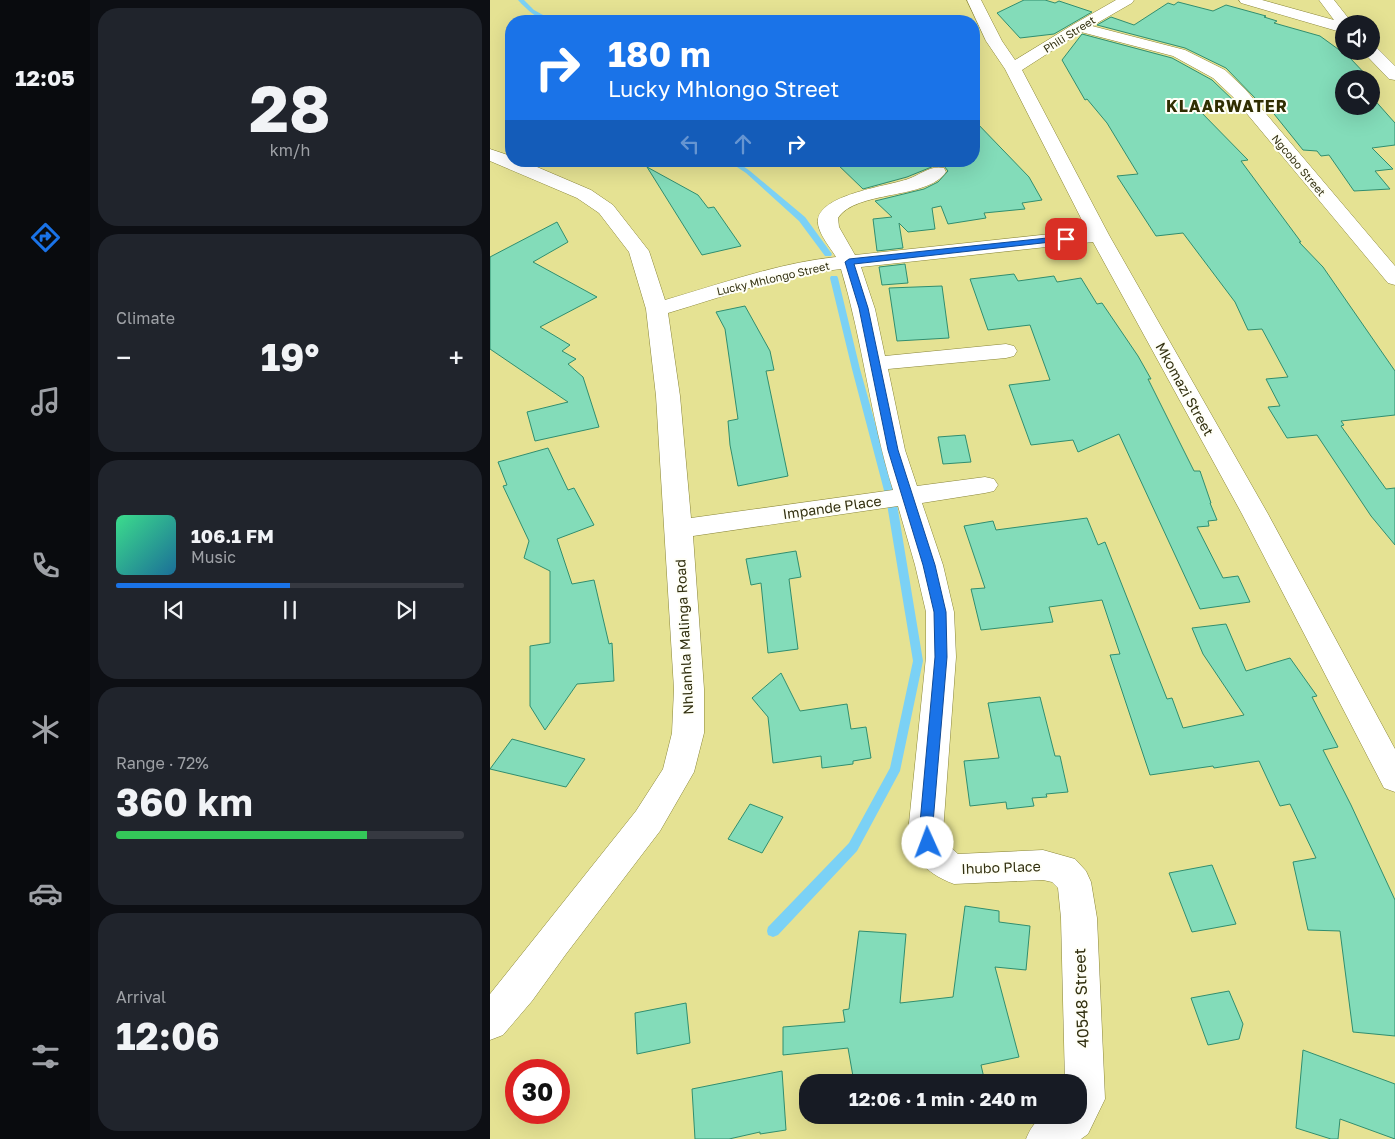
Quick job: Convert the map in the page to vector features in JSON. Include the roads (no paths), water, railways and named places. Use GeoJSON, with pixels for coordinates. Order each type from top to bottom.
{"type":"FeatureCollection","features":[{"type":"Feature","properties":{"kind":"street","name":"Mkomazi Street"},"geometry":{"type":"LineString","coordinates":[[974,0],[994,41],[1014,70],[1099,235],[1255,514],[1395,779]]}},
{"type":"Feature","properties":{"kind":"street","name":"Phili Street"},"geometry":{"type":"LineString","coordinates":[[1014,70],[1079,26],[1127,0]]}},
{"type":"Feature","properties":{"kind":"street"},"geometry":{"type":"LineString","coordinates":[[1246,0],[1335,25]]}},
{"type":"Feature","properties":{"kind":"street"},"geometry":{"type":"LineString","coordinates":[[1326,0],[1338,15]]}},
{"type":"Feature","properties":{"kind":"street","name":"Ngcobo Street"},"geometry":{"type":"LineString","coordinates":[[1079,26],[1179,54],[1219,74],[1239,93],[1395,280]]}},
{"type":"Feature","properties":{"kind":"street"},"geometry":{"type":"LineString","coordinates":[[1380,60],[1395,75]]}},
{"type":"Feature","properties":{"kind":"street","name":"Nhlanhla Malinga Road"},"geometry":{"type":"LineString","coordinates":[[490,154],[505,160]]}},
{"type":"Feature","properties":{"kind":"street","name":"Nhlanhla Malinga Road"},"geometry":{"type":"LineString","coordinates":[[490,1022],[519,990],[553,942],[648,821],[678,772],[688,733],[689,689],[668,396],[656,309],[639,251],[606,209],[584,194],[521,167]]}},
{"type":"Feature","properties":{"kind":"street","name":"Ihubo Place"},"geometry":{"type":"LineString","coordinates":[[938,172],[918,182],[863,197],[832,212],[829,216],[829,227],[849,262],[864,308],[893,450],[929,565],[940,612],[941,657],[926,823],[928,843],[933,855],[943,864],[954,869],[1043,864],[1063,870],[1074,882]]}},
{"type":"Feature","properties":{"kind":"street","name":"Lucky Mhlongo Street"},"geometry":{"type":"LineString","coordinates":[[656,309],[760,279],[820,265],[1099,235]]}},
{"type":"Feature","properties":{"kind":"street"},"geometry":{"type":"LineString","coordinates":[[874,364],[1006,351]]}},
{"type":"Feature","properties":{"kind":"street","name":"Impande Place"},"geometry":{"type":"LineString","coordinates":[[679,529],[985,485]]}},
{"type":"Feature","properties":{"kind":"street","name":"40548 Street"},"geometry":{"type":"LineString","coordinates":[[1074,882],[1079,918],[1084,1074]]}},
{"type":"Feature","properties":{"kind":"street","name":"40548 Street"},"geometry":{"type":"LineString","coordinates":[[1046,1139],[1068,1124]]}},
{"type":"Feature","properties":{"kind":"waterway"},"geometry":{"type":"LineString","coordinates":[[521,0],[532,11],[540,15]]}},
{"type":"Feature","properties":{"kind":"waterway"},"geometry":{"type":"LineString","coordinates":[[740,167],[802,219],[828,254]]}},
{"type":"Feature","properties":{"kind":"waterway"},"geometry":{"type":"LineString","coordinates":[[773,931],[853,847],[896,768],[918,661],[891,498],[856,369],[834,278]]}},
{"type":"Feature","properties":{"kind":"district","name":"KLAARWATER"},"geometry":{"type":"Point","coordinates":[1227,106]}}]}
